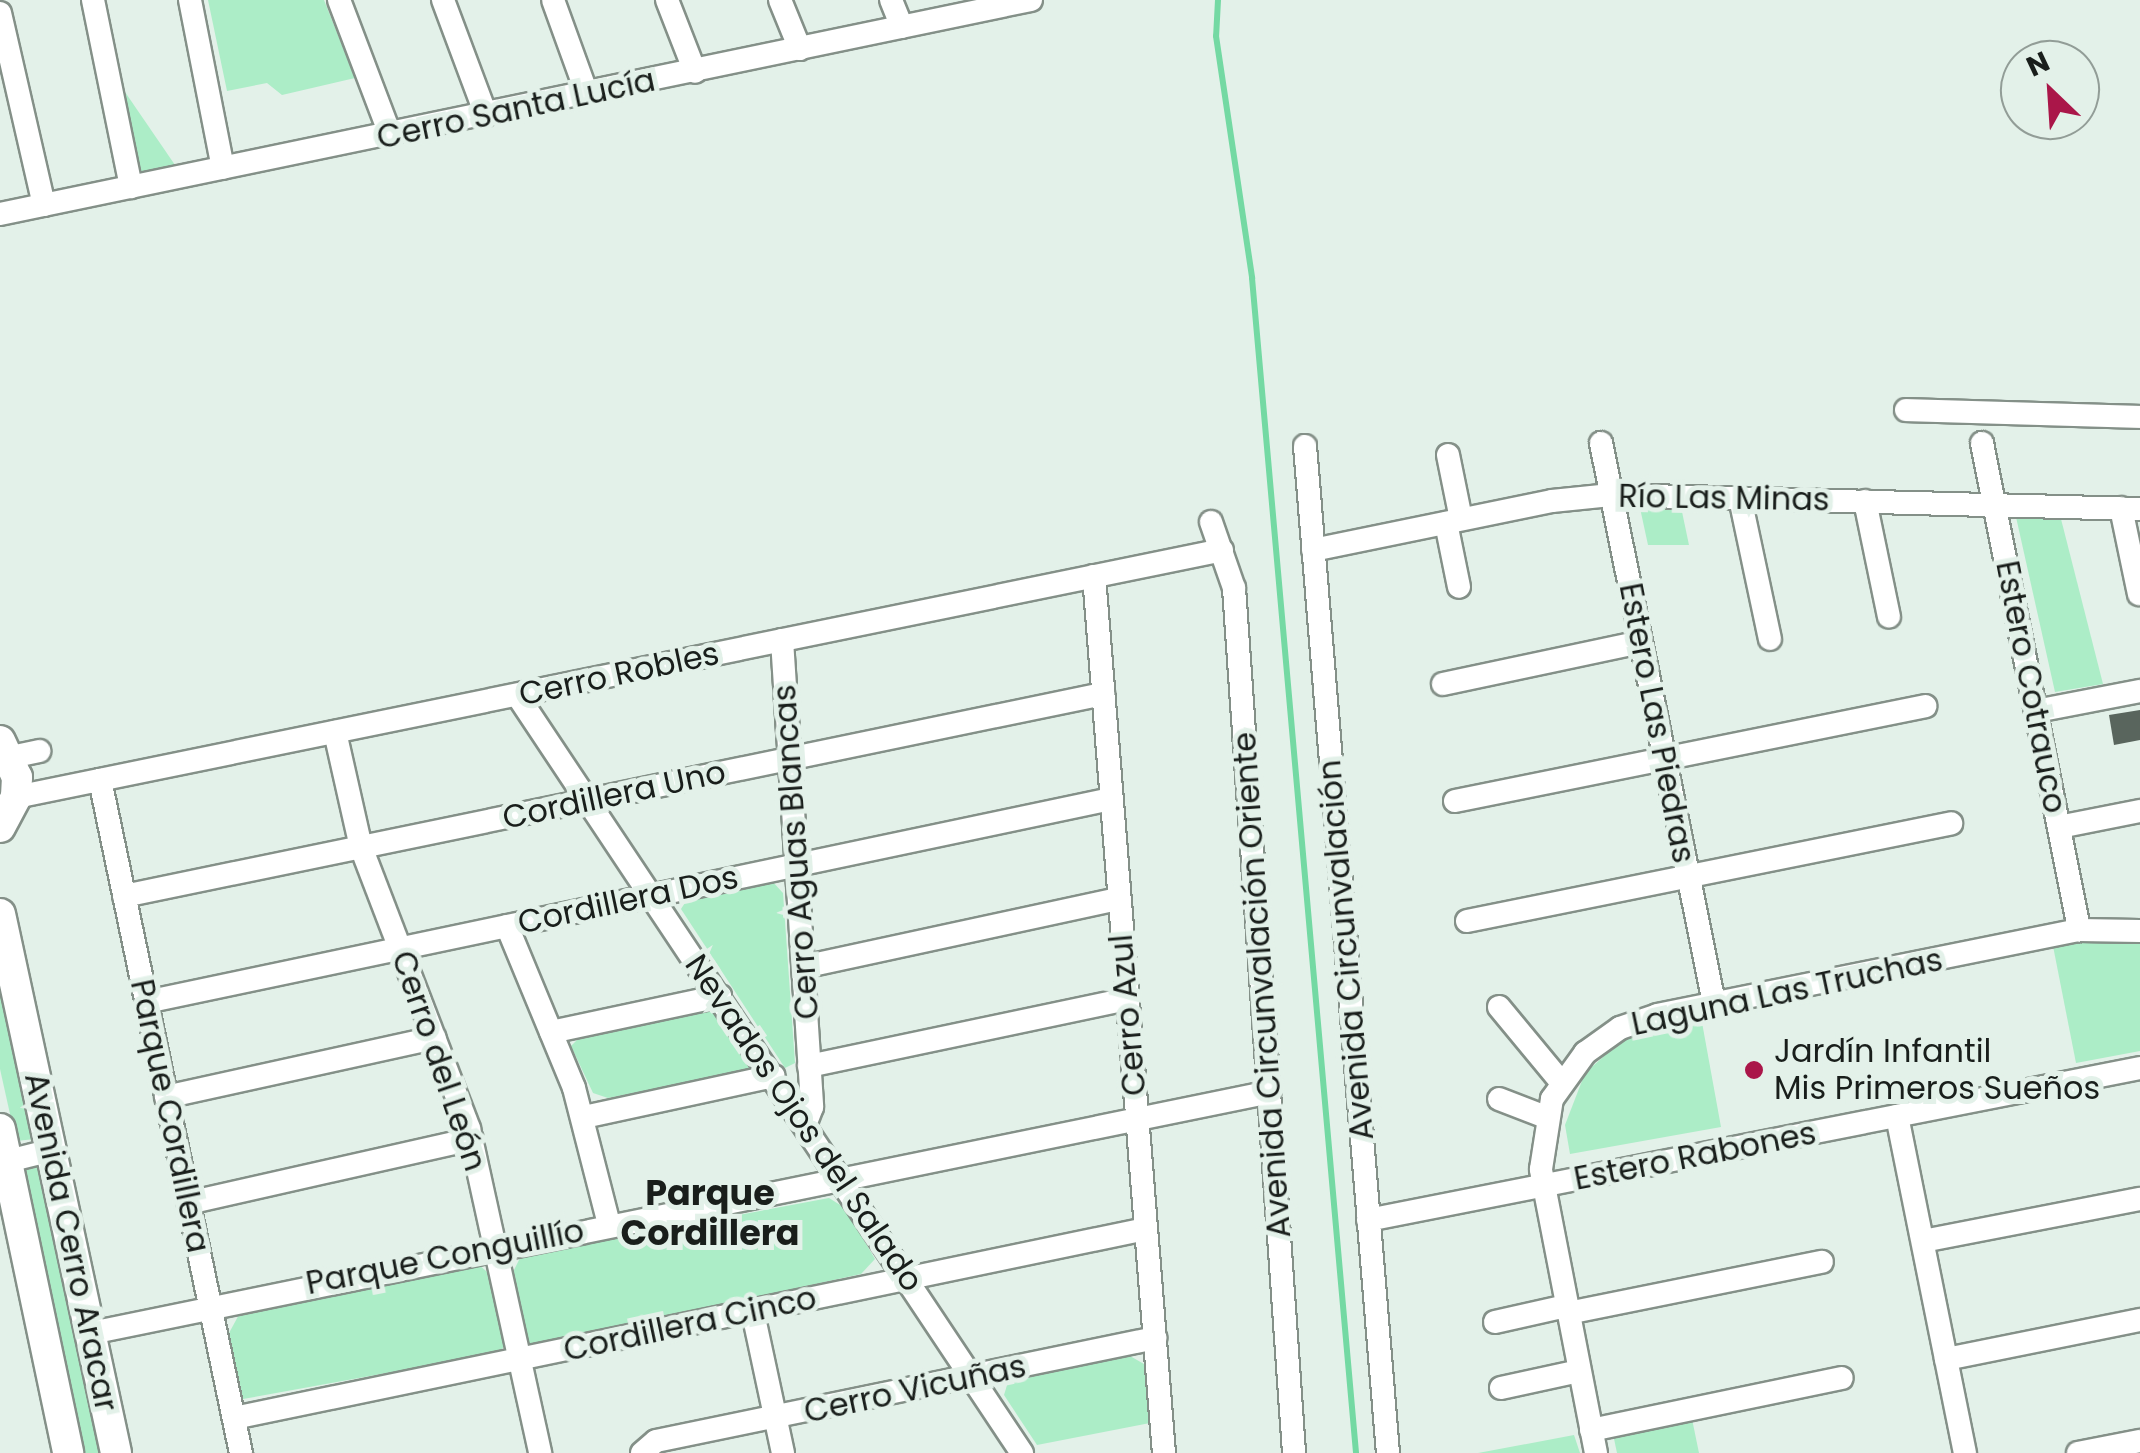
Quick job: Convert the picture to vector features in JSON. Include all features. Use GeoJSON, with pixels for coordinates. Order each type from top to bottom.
{"type":"FeatureCollection","features":[{"type":"Feature","properties":{"kind":"street"},"geometry":{"type":"LineString","coordinates":[[93,0],[131,187]]}},
{"type":"Feature","properties":{"kind":"street"},"geometry":{"type":"LineString","coordinates":[[190,0],[223,168]]}},
{"type":"Feature","properties":{"kind":"street"},"geometry":{"type":"LineString","coordinates":[[338,0],[390,134]]}},
{"type":"Feature","properties":{"kind":"street"},"geometry":{"type":"LineString","coordinates":[[443,0],[486,115]]}},
{"type":"Feature","properties":{"kind":"street"},"geometry":{"type":"LineString","coordinates":[[553,0],[587,94]]}},
{"type":"Feature","properties":{"kind":"street"},"geometry":{"type":"LineString","coordinates":[[667,0],[694,72]]}},
{"type":"Feature","properties":{"kind":"street"},"geometry":{"type":"LineString","coordinates":[[780,0],[800,49]]}},
{"type":"Feature","properties":{"kind":"street"},"geometry":{"type":"LineString","coordinates":[[891,0],[902,27]]}},
{"type":"Feature","properties":{"kind":"street","name":"Cerro Santa Lucía"},"geometry":{"type":"LineString","coordinates":[[0,214],[1025,1]]}},
{"type":"Feature","properties":{"kind":"street"},"geometry":{"type":"LineString","coordinates":[[0,13],[44,205]]}},
{"type":"Feature","properties":{"kind":"street"},"geometry":{"type":"LineString","coordinates":[[1906,410],[2140,417]]}},
{"type":"Feature","properties":{"kind":"street","name":"Estero Las Piedras"},"geometry":{"type":"LineString","coordinates":[[1601,442],[1714,1004]]}},
{"type":"Feature","properties":{"kind":"street","name":"Estero Cotrauco"},"geometry":{"type":"LineString","coordinates":[[1982,443],[2079,930]]}},
{"type":"Feature","properties":{"kind":"street","name":"Avenida Circunvalación"},"geometry":{"type":"LineString","coordinates":[[1304,446],[1388,1453]]}},
{"type":"Feature","properties":{"kind":"street"},"geometry":{"type":"LineString","coordinates":[[1448,454],[1459,587]]}},
{"type":"Feature","properties":{"kind":"street","name":"Río Las Minas"},"geometry":{"type":"LineString","coordinates":[[1313,550],[1453,521],[1611,495],[2131,509]]}},
{"type":"Feature","properties":{"kind":"street"},"geometry":{"type":"LineString","coordinates":[[1740,498],[1770,639]]}},
{"type":"Feature","properties":{"kind":"street"},"geometry":{"type":"LineString","coordinates":[[1865,502],[1889,616]]}},
{"type":"Feature","properties":{"kind":"street"},"geometry":{"type":"LineString","coordinates":[[2131,509],[2140,594]]}},
{"type":"Feature","properties":{"kind":"street","name":"Avenida Circunvalación Oriente"},"geometry":{"type":"LineString","coordinates":[[1211,522],[1234,588],[1294,1453]]}},
{"type":"Feature","properties":{"kind":"street","name":"Cerro Robles"},"geometry":{"type":"LineString","coordinates":[[16,797],[1222,550]]}},
{"type":"Feature","properties":{"kind":"street","name":"Cerro Azul"},"geometry":{"type":"LineString","coordinates":[[1094,576],[1164,1453]]}},
{"type":"Feature","properties":{"kind":"street","name":"Cerro Aguas Blancas"},"geometry":{"type":"LineString","coordinates":[[782,640],[809,1066],[806,1122]]}},
{"type":"Feature","properties":{"kind":"street"},"geometry":{"type":"LineString","coordinates":[[1443,684],[1641,642]]}},
{"type":"Feature","properties":{"kind":"street"},"geometry":{"type":"LineString","coordinates":[[2036,712],[2140,690]]}},
{"type":"Feature","properties":{"kind":"street","name":"Nevados Ojos del Salado"},"geometry":{"type":"LineString","coordinates":[[517,694],[806,1122],[1022,1453]]}},
{"type":"Feature","properties":{"kind":"street","name":"Cordillera Uno"},"geometry":{"type":"LineString","coordinates":[[124,896],[1102,694]]}},
{"type":"Feature","properties":{"kind":"street"},"geometry":{"type":"LineString","coordinates":[[1456,801],[1925,706]]}},
{"type":"Feature","properties":{"kind":"street","name":"Cerro del León"},"geometry":{"type":"LineString","coordinates":[[335,732],[361,847],[472,1139],[540,1453]]}},
{"type":"Feature","properties":{"kind":"street"},"geometry":{"type":"LineString","coordinates":[[0,827],[16,797],[17,750]]}},
{"type":"Feature","properties":{"kind":"street","name":"Parque Cordillera"},"geometry":{"type":"LineString","coordinates":[[100,780],[242,1453]]}},
{"type":"Feature","properties":{"kind":"street","name":"Cordillera Dos"},"geometry":{"type":"LineString","coordinates":[[146,1002],[1111,799]]}},
{"type":"Feature","properties":{"kind":"street"},"geometry":{"type":"LineString","coordinates":[[2059,827],[2140,810]]}},
{"type":"Feature","properties":{"kind":"street"},"geometry":{"type":"LineString","coordinates":[[1467,921],[1952,823]]}},
{"type":"Feature","properties":{"kind":"street"},"geometry":{"type":"LineString","coordinates":[[803,967],[1118,899]]}},
{"type":"Feature","properties":{"kind":"street","name":"Avenida Cerro Aracar"},"geometry":{"type":"LineString","coordinates":[[0,914],[116,1453]]}},
{"type":"Feature","properties":{"kind":"street"},"geometry":{"type":"LineString","coordinates":[[507,926],[584,1116],[609,1224]]}},
{"type":"Feature","properties":{"kind":"street","name":"Laguna Las Truchas"},"geometry":{"type":"LineString","coordinates":[[1593,1442],[1542,1187],[1546,1117],[1561,1082],[1620,1028],[1714,1004],[2079,930],[2140,931]]}},
{"type":"Feature","properties":{"kind":"street"},"geometry":{"type":"LineString","coordinates":[[551,1032],[720,996]]}},
{"type":"Feature","properties":{"kind":"street"},"geometry":{"type":"LineString","coordinates":[[809,1066],[1126,998]]}},
{"type":"Feature","properties":{"kind":"street"},"geometry":{"type":"LineString","coordinates":[[1499,1006],[1561,1082]]}},
{"type":"Feature","properties":{"kind":"street"},"geometry":{"type":"LineString","coordinates":[[166,1097],[434,1038]]}},
{"type":"Feature","properties":{"kind":"street","name":"Estero Rabones"},"geometry":{"type":"LineString","coordinates":[[1368,1220],[2140,1068]]}},
{"type":"Feature","properties":{"kind":"street"},"geometry":{"type":"LineString","coordinates":[[584,1116],[774,1076]]}},
{"type":"Feature","properties":{"kind":"street","name":"Parque Conguillío"},"geometry":{"type":"LineString","coordinates":[[91,1333],[210,1305],[1136,1115],[1270,1092]]}},
{"type":"Feature","properties":{"kind":"street"},"geometry":{"type":"LineString","coordinates":[[1499,1099],[1546,1117]]}},
{"type":"Feature","properties":{"kind":"street"},"geometry":{"type":"LineString","coordinates":[[1897,1116],[1964,1453]]}},
{"type":"Feature","properties":{"kind":"street","name":"Avenida Cerro Aracar"},"geometry":{"type":"LineString","coordinates":[[0,1129],[3,1162],[68,1453]]}},
{"type":"Feature","properties":{"kind":"street"},"geometry":{"type":"LineString","coordinates":[[188,1203],[472,1139]]}},
{"type":"Feature","properties":{"kind":"street"},"geometry":{"type":"LineString","coordinates":[[3,1162],[52,1150]]}},
{"type":"Feature","properties":{"kind":"street"},"geometry":{"type":"LineString","coordinates":[[1922,1242],[2140,1199]]}},
{"type":"Feature","properties":{"kind":"street","name":"Cordillera Cinco"},"geometry":{"type":"LineString","coordinates":[[234,1418],[754,1314],[1146,1229]]}},
{"type":"Feature","properties":{"kind":"street"},"geometry":{"type":"LineString","coordinates":[[1495,1322],[1822,1262]]}},
{"type":"Feature","properties":{"kind":"street"},"geometry":{"type":"LineString","coordinates":[[754,1314],[783,1453]]}},
{"type":"Feature","properties":{"kind":"street"},"geometry":{"type":"LineString","coordinates":[[1946,1359],[2140,1320]]}},
{"type":"Feature","properties":{"kind":"street","name":"Cerro Vicuñas"},"geometry":{"type":"LineString","coordinates":[[642,1453],[656,1441],[674,1447],[776,1418],[1155,1338]]}},
{"type":"Feature","properties":{"kind":"street"},"geometry":{"type":"LineString","coordinates":[[1500,1388],[1580,1371]]}},
{"type":"Feature","properties":{"kind":"street"},"geometry":{"type":"LineString","coordinates":[[1593,1442],[1842,1378]]}},
{"type":"Feature","properties":{"kind":"street"},"geometry":{"type":"LineString","coordinates":[[2078,1453],[2140,1441]]}},
{"type":"Feature","properties":{"kind":"green space"},"geometry":{"type":"Polygon","coordinates":[[[208,0],[324,0],[355,78],[282,95],[267,83],[227,91],[208,0]]]}},
{"type":"Feature","properties":{"kind":"green space"},"geometry":{"type":"Polygon","coordinates":[[[125,92],[175,165],[140,172],[125,92]]]}},
{"type":"Feature","properties":{"kind":"green space"},"geometry":{"type":"Polygon","coordinates":[[[1681,507],[1689,545],[1648,545],[1640,508],[1681,507]]]}},
{"type":"Feature","properties":{"kind":"green space"},"geometry":{"type":"Polygon","coordinates":[[[2016,517],[2061,519],[2103,684],[2055,692],[2016,517]]]}},
{"type":"Feature","properties":{"kind":"green space"},"geometry":{"type":"Polygon","coordinates":[[[771,880],[783,893],[795,1063],[785,1068],[681,909],[688,898],[771,880]]]}},
{"type":"Feature","properties":{"kind":"green space"},"geometry":{"type":"Polygon","coordinates":[[[2104,936],[2140,942],[2140,1051],[2076,1063],[2053,946],[2104,936]]]}},
{"type":"Feature","properties":{"kind":"green space"},"geometry":{"type":"Polygon","coordinates":[[[0,973],[35,1139],[16,1141],[0,1069],[0,973]]]}},
{"type":"Feature","properties":{"kind":"green space"},"geometry":{"type":"Polygon","coordinates":[[[709,1009],[719,1011],[752,1061],[748,1071],[608,1098],[593,1093],[571,1046],[580,1037],[709,1009]]]}},
{"type":"Feature","properties":{"kind":"green space"},"geometry":{"type":"Polygon","coordinates":[[[1701,1017],[1721,1127],[1570,1154],[1565,1125],[1585,1073],[1620,1042],[1658,1025],[1701,1017]]]}},
{"type":"Feature","properties":{"kind":"green space"},"geometry":{"type":"Polygon","coordinates":[[[41,1165],[101,1453],[81,1453],[22,1169],[41,1165]]]}},
{"type":"Feature","properties":{"kind":"green space"},"geometry":{"type":"Polygon","coordinates":[[[829,1198],[845,1208],[875,1259],[861,1274],[533,1346],[526,1342],[510,1278],[521,1256],[829,1198]]]}},
{"type":"Feature","properties":{"kind":"green space"},"geometry":{"type":"Polygon","coordinates":[[[478,1264],[494,1278],[505,1346],[497,1353],[243,1399],[229,1333],[241,1311],[478,1264]]]}},
{"type":"Feature","properties":{"kind":"green space"},"geometry":{"type":"Polygon","coordinates":[[[1130,1356],[1144,1364],[1150,1423],[1037,1445],[1004,1395],[1008,1382],[1130,1356]]]}},
{"type":"Feature","properties":{"kind":"green space"},"geometry":{"type":"Polygon","coordinates":[[[1692,1419],[1699,1453],[1617,1453],[1613,1434],[1692,1419]]]}},
{"type":"Feature","properties":{"kind":"green space"},"geometry":{"type":"Polygon","coordinates":[[[1574,1435],[1580,1453],[1478,1453],[1574,1435]]]}},
{"type":"Feature","properties":{"kind":"building"},"geometry":{"type":"Polygon","coordinates":[[[2140,710],[2140,740],[2114,745],[2109,715],[2140,710]]]}},
{"type":"Feature","properties":{"kind":"waterway"},"geometry":{"type":"LineString","coordinates":[[1218,0],[1216,36],[1252,278],[1356,1453]]}},
{"type":"Feature","properties":{"kind":"place","name":"Jardín Infantil Mis Primeros Sueños"},"geometry":{"type":"Point","coordinates":[1754,1070]}},
{"type":"Feature","properties":{"kind":"district","name":"Parque Cordillera"},"geometry":{"type":"Point","coordinates":[710,1213]}}]}
